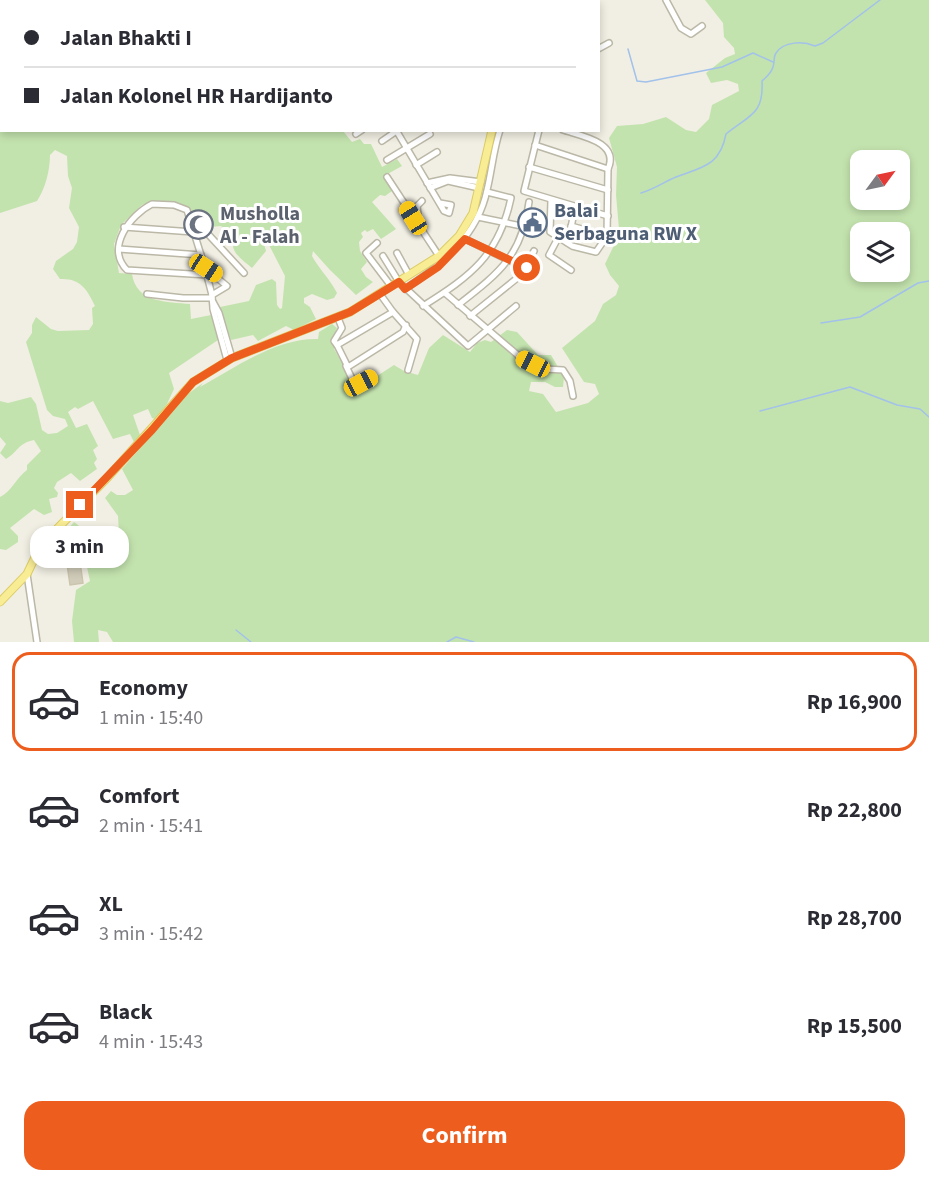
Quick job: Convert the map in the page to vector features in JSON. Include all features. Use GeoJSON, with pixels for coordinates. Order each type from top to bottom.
{"type":"FeatureCollection","features":[{"type":"Feature","properties":{"kind":"main road"},"geometry":{"type":"LineString","coordinates":[[0,602],[27,574],[38,551],[52,534],[152,430],[186,388],[230,359],[338,318],[409,275],[437,261],[470,225],[492,132]]}},
{"type":"Feature","properties":{"kind":"street"},"geometry":{"type":"LineString","coordinates":[[666,0],[683,30],[691,34],[702,26]]}},
{"type":"Feature","properties":{"kind":"street"},"geometry":{"type":"LineString","coordinates":[[600,48],[609,43]]}},
{"type":"Feature","properties":{"kind":"street"},"geometry":{"type":"LineString","coordinates":[[382,141],[396,132]]}},
{"type":"Feature","properties":{"kind":"street"},"geometry":{"type":"LineString","coordinates":[[398,132],[440,203]]}},
{"type":"Feature","properties":{"kind":"street"},"geometry":{"type":"LineString","coordinates":[[405,289],[465,239],[470,225],[478,217],[487,192],[492,154],[499,132]]}},
{"type":"Feature","properties":{"kind":"street"},"geometry":{"type":"LineString","coordinates":[[538,132],[524,191],[608,216]]}},
{"type":"Feature","properties":{"kind":"street"},"geometry":{"type":"LineString","coordinates":[[551,200],[549,230],[568,243],[595,253],[607,236],[608,169],[611,162],[608,151],[602,144],[569,132]]}},
{"type":"Feature","properties":{"kind":"street"},"geometry":{"type":"LineString","coordinates":[[387,160],[430,134]]}},
{"type":"Feature","properties":{"kind":"street"},"geometry":{"type":"LineString","coordinates":[[535,145],[608,169]]}},
{"type":"Feature","properties":{"kind":"street"},"geometry":{"type":"LineString","coordinates":[[416,165],[437,152]]}},
{"type":"Feature","properties":{"kind":"street"},"geometry":{"type":"LineString","coordinates":[[529,167],[608,190]]}},
{"type":"Feature","properties":{"kind":"street"},"geometry":{"type":"LineString","coordinates":[[387,177],[437,261]]}},
{"type":"Feature","properties":{"kind":"street"},"geometry":{"type":"LineString","coordinates":[[429,185],[460,178],[480,185]]}},
{"type":"Feature","properties":{"kind":"street"},"geometry":{"type":"LineString","coordinates":[[423,306],[445,293],[491,251],[505,223],[511,198],[487,192]]}},
{"type":"Feature","properties":{"kind":"street"},"geometry":{"type":"LineString","coordinates":[[413,218],[418,214],[417,206],[422,201]]}},
{"type":"Feature","properties":{"kind":"street"},"geometry":{"type":"LineString","coordinates":[[458,305],[502,269],[509,260],[526,227],[529,202]]}},
{"type":"Feature","properties":{"kind":"street"},"geometry":{"type":"LineString","coordinates":[[147,294],[213,299],[227,286],[206,272],[131,271],[122,263],[119,249],[124,227],[152,204],[174,205],[187,210],[195,233],[206,272],[213,299],[219,323],[230,359]]}},
{"type":"Feature","properties":{"kind":"street"},"geometry":{"type":"LineString","coordinates":[[568,243],[575,207]]}},
{"type":"Feature","properties":{"kind":"street"},"geometry":{"type":"LineString","coordinates":[[478,217],[526,227]]}},
{"type":"Feature","properties":{"kind":"street"},"geometry":{"type":"LineString","coordinates":[[571,226],[607,236]]}},
{"type":"Feature","properties":{"kind":"street"},"geometry":{"type":"LineString","coordinates":[[124,227],[208,234],[244,273]]}},
{"type":"Feature","properties":{"kind":"street"},"geometry":{"type":"LineString","coordinates":[[558,238],[549,255],[571,270]]}},
{"type":"Feature","properties":{"kind":"street"},"geometry":{"type":"LineString","coordinates":[[465,239],[527,268]]}},
{"type":"Feature","properties":{"kind":"street"},"geometry":{"type":"LineString","coordinates":[[377,243],[366,253],[391,286]]}},
{"type":"Feature","properties":{"kind":"street"},"geometry":{"type":"LineString","coordinates":[[119,249],[201,255]]}},
{"type":"Feature","properties":{"kind":"street"},"geometry":{"type":"LineString","coordinates":[[470,316],[515,281],[527,268],[534,251]]}},
{"type":"Feature","properties":{"kind":"street"},"geometry":{"type":"LineString","coordinates":[[397,253],[409,275]]}},
{"type":"Feature","properties":{"kind":"street"},"geometry":{"type":"LineString","coordinates":[[383,256],[405,289],[468,346],[516,306]]}},
{"type":"Feature","properties":{"kind":"street"},"geometry":{"type":"LineString","coordinates":[[445,293],[520,357],[545,369],[563,370],[570,381],[573,396]]}},
{"type":"Feature","properties":{"kind":"street"},"geometry":{"type":"LineString","coordinates":[[380,294],[417,339],[408,370]]}},
{"type":"Feature","properties":{"kind":"street"},"geometry":{"type":"LineString","coordinates":[[337,345],[393,312]]}},
{"type":"Feature","properties":{"kind":"street"},"geometry":{"type":"LineString","coordinates":[[338,318],[342,328],[334,341],[355,385],[372,377]]}},
{"type":"Feature","properties":{"kind":"street"},"geometry":{"type":"LineString","coordinates":[[346,366],[361,360],[403,332],[406,325]]}},
{"type":"Feature","properties":{"kind":"street"},"geometry":{"type":"LineString","coordinates":[[27,574],[37,642]]}},
{"type":"Feature","properties":{"kind":"green space"},"geometry":{"type":"Polygon","coordinates":[[[705,0],[929,0],[929,642],[113,642],[107,632],[98,630],[99,642],[74,642],[72,621],[76,590],[90,581],[85,558],[67,530],[74,522],[101,547],[119,534],[118,516],[105,498],[111,491],[117,495],[125,495],[133,490],[122,469],[185,396],[203,383],[200,387],[257,355],[287,343],[318,339],[319,332],[332,324],[337,328],[334,335],[334,349],[357,389],[394,365],[418,375],[429,348],[443,335],[470,352],[477,343],[485,340],[491,342],[507,330],[517,332],[538,355],[551,355],[564,377],[563,387],[555,387],[545,382],[531,382],[529,391],[543,394],[556,412],[588,403],[599,394],[595,384],[584,382],[562,348],[595,321],[603,304],[616,295],[619,286],[605,264],[618,237],[619,229],[616,195],[617,167],[609,138],[617,126],[643,124],[666,117],[686,130],[696,132],[709,119],[712,105],[739,91],[738,84],[727,80],[711,83],[706,73],[725,58],[735,54],[734,48],[724,37],[723,23],[705,0]]]}},
{"type":"Feature","properties":{"kind":"green space"},"geometry":{"type":"Polygon","coordinates":[[[0,132],[344,132],[352,142],[360,139],[364,144],[371,144],[382,167],[397,159],[402,166],[384,176],[392,191],[385,196],[380,195],[372,202],[396,229],[381,239],[373,229],[361,233],[363,237],[359,242],[360,251],[367,262],[361,269],[373,282],[356,295],[313,251],[312,256],[337,293],[334,298],[327,300],[312,294],[304,298],[304,303],[310,307],[316,319],[294,330],[286,326],[258,341],[253,335],[231,340],[220,307],[249,301],[256,285],[272,279],[276,282],[277,305],[280,309],[282,308],[285,276],[268,243],[264,244],[266,251],[252,268],[235,252],[232,236],[221,226],[209,227],[203,218],[196,219],[189,209],[152,202],[142,205],[121,225],[114,244],[119,273],[132,274],[135,284],[146,296],[163,301],[190,304],[191,319],[211,315],[218,340],[169,373],[174,389],[167,404],[155,419],[152,418],[148,409],[133,415],[141,438],[135,444],[130,434],[113,439],[93,401],[68,412],[76,428],[87,424],[98,446],[93,450],[97,459],[94,463],[97,469],[80,481],[71,473],[57,482],[54,488],[58,493],[57,497],[49,499],[52,512],[44,515],[34,509],[10,528],[18,536],[18,542],[6,550],[0,549],[0,497],[27,470],[27,465],[41,451],[34,440],[24,443],[6,459],[0,453],[6,444],[0,437],[0,401],[8,403],[31,397],[36,404],[42,430],[48,434],[57,433],[68,426],[65,419],[53,416],[47,410],[26,342],[32,333],[32,325],[36,317],[51,329],[58,331],[89,330],[93,324],[92,308],[95,306],[82,286],[73,280],[60,279],[53,269],[56,261],[73,249],[77,242],[79,227],[69,208],[72,188],[68,176],[67,156],[55,150],[50,155],[46,180],[37,201],[0,213],[0,132]]]}},
{"type":"Feature","properties":{"kind":"building"},"geometry":{"type":"Polygon","coordinates":[[[67,538],[80,562],[83,583],[70,585],[67,564],[56,544],[67,538]]]}},
{"type":"Feature","properties":{"kind":"waterway"},"geometry":{"type":"LineString","coordinates":[[641,193],[702,167],[714,159],[723,145],[726,134],[758,108],[762,81],[771,72],[775,55],[779,49],[794,43],[815,46],[823,43],[880,0]]}},
{"type":"Feature","properties":{"kind":"waterway"},"geometry":{"type":"LineString","coordinates":[[628,49],[637,81],[646,82],[722,67],[753,53],[773,62]]}},
{"type":"Feature","properties":{"kind":"waterway"},"geometry":{"type":"LineString","coordinates":[[821,323],[860,317],[918,283],[929,281]]}},
{"type":"Feature","properties":{"kind":"waterway"},"geometry":{"type":"LineString","coordinates":[[760,411],[850,387],[897,405],[920,409],[929,417]]}},
{"type":"Feature","properties":{"kind":"waterway"},"geometry":{"type":"LineString","coordinates":[[236,630],[251,642]]}},
{"type":"Feature","properties":{"kind":"waterway"},"geometry":{"type":"LineString","coordinates":[[447,642],[456,637],[474,642]]}},
{"type":"Feature","properties":{"kind":"place","name":"Balai Serbaguna RW X"},"geometry":{"type":"Point","coordinates":[533,222]}},
{"type":"Feature","properties":{"kind":"place","name":"Musholla Al - Falah"},"geometry":{"type":"Point","coordinates":[199,224]}},
{"type":"Feature","properties":{"kind":"route"},"geometry":{"type":"LineString","coordinates":[[80,505],[152,430],[186,388],[227,360],[338,318],[399,282],[405,289],[438,267],[465,239],[527,268]]}}]}
